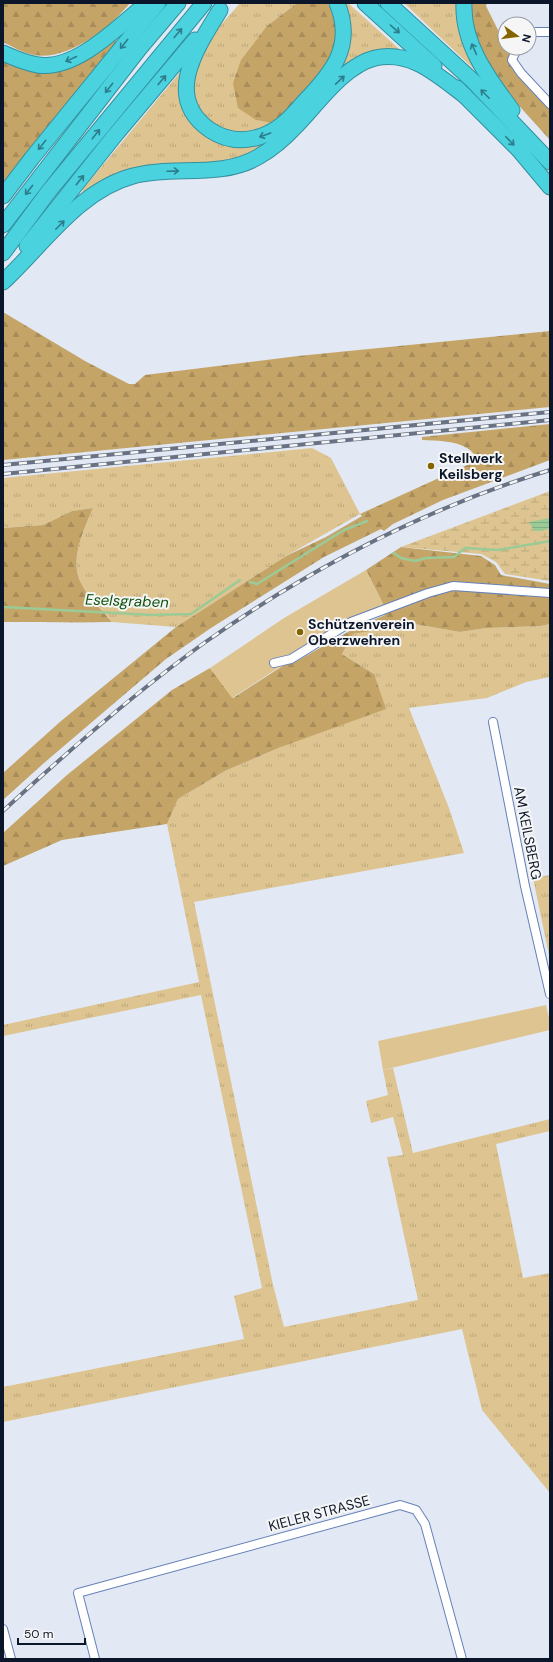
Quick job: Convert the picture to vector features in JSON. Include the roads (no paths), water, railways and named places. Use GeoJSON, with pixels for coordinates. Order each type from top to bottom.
{"type":"FeatureCollection","features":[{"type":"Feature","properties":{"kind":"highway"},"geometry":{"type":"LineString","coordinates":[[3,53],[22,62],[39,66],[61,64],[87,51],[146,3]]}},
{"type":"Feature","properties":{"kind":"highway"},"geometry":{"type":"LineString","coordinates":[[3,196],[158,3]]}},
{"type":"Feature","properties":{"kind":"highway"},"geometry":{"type":"LineString","coordinates":[[3,225],[134,55],[178,3]]}},
{"type":"Feature","properties":{"kind":"highway"},"geometry":{"type":"LineString","coordinates":[[3,253],[54,185],[204,3]]}},
{"type":"Feature","properties":{"kind":"highway"},"geometry":{"type":"LineString","coordinates":[[223,6],[192,58],[186,79],[187,96],[192,111],[200,123],[213,132],[226,138],[242,141],[274,132],[286,122],[326,78],[336,64],[342,49],[343,32],[337,3]]}},
{"type":"Feature","properties":{"kind":"highway"},"geometry":{"type":"LineString","coordinates":[[365,3],[410,43],[464,95],[519,150],[550,187]]}},
{"type":"Feature","properties":{"kind":"highway"},"geometry":{"type":"LineString","coordinates":[[388,3],[473,81],[546,157]]}},
{"type":"Feature","properties":{"kind":"highway"},"geometry":{"type":"LineString","coordinates":[[464,3],[468,34],[480,63],[502,97],[546,157]]}},
{"type":"Feature","properties":{"kind":"highway"},"geometry":{"type":"LineString","coordinates":[[3,277],[116,134],[223,6]]}},
{"type":"Feature","properties":{"kind":"highway"},"geometry":{"type":"LineString","coordinates":[[3,282],[60,224],[86,200],[103,187],[117,181],[148,173],[227,168],[256,158],[281,141],[351,70],[374,58],[402,58],[419,63],[464,95]]}},
{"type":"Feature","properties":{"kind":"street"},"geometry":{"type":"LineString","coordinates":[[537,32],[550,32]]}},
{"type":"Feature","properties":{"kind":"street"},"geometry":{"type":"LineString","coordinates":[[514,56],[512,60],[521,74],[550,104]]}},
{"type":"Feature","properties":{"kind":"street"},"geometry":{"type":"LineString","coordinates":[[274,663],[291,659],[351,622],[428,593],[453,586],[550,593]]}},
{"type":"Feature","properties":{"kind":"street","name":"AM KEILSBERG"},"geometry":{"type":"LineString","coordinates":[[493,722],[524,878],[550,994]]}},
{"type":"Feature","properties":{"kind":"street","name":"KIELER STRASSE"},"geometry":{"type":"LineString","coordinates":[[95,1659],[78,1593],[400,1505],[416,1510],[425,1524],[462,1659]]}},
{"type":"Feature","properties":{"kind":"street"},"geometry":{"type":"LineString","coordinates":[[3,1629],[11,1659]]}},
{"type":"Feature","properties":{"kind":"waterway","name":"Eselsgraben"},"geometry":{"type":"LineString","coordinates":[[250,582],[257,584],[344,530],[367,521]]}},
{"type":"Feature","properties":{"kind":"waterway","name":"Eselsgraben"},"geometry":{"type":"LineString","coordinates":[[394,553],[401,558],[415,561],[426,558],[454,557],[465,548],[498,550],[550,541]]}},
{"type":"Feature","properties":{"kind":"waterway","name":"Eselsgraben"},"geometry":{"type":"LineString","coordinates":[[3,607],[152,615],[191,614],[240,580]]}},
{"type":"Feature","properties":{"kind":"railway"},"geometry":{"type":"LineString","coordinates":[[3,465],[550,412]]}},
{"type":"Feature","properties":{"kind":"railway"},"geometry":{"type":"LineString","coordinates":[[3,474],[550,420]]}},
{"type":"Feature","properties":{"kind":"railway"},"geometry":{"type":"LineString","coordinates":[[3,811],[76,745],[152,682],[204,643],[285,590],[370,543],[414,522],[504,485],[550,470]]}},
{"type":"Feature","properties":{"kind":"place","name":"Stellwerk Keilsberg"},"geometry":{"type":"Point","coordinates":[431,466]}},
{"type":"Feature","properties":{"kind":"place","name":"Schützenverein Oberzwehren"},"geometry":{"type":"Point","coordinates":[300,632]}}]}
